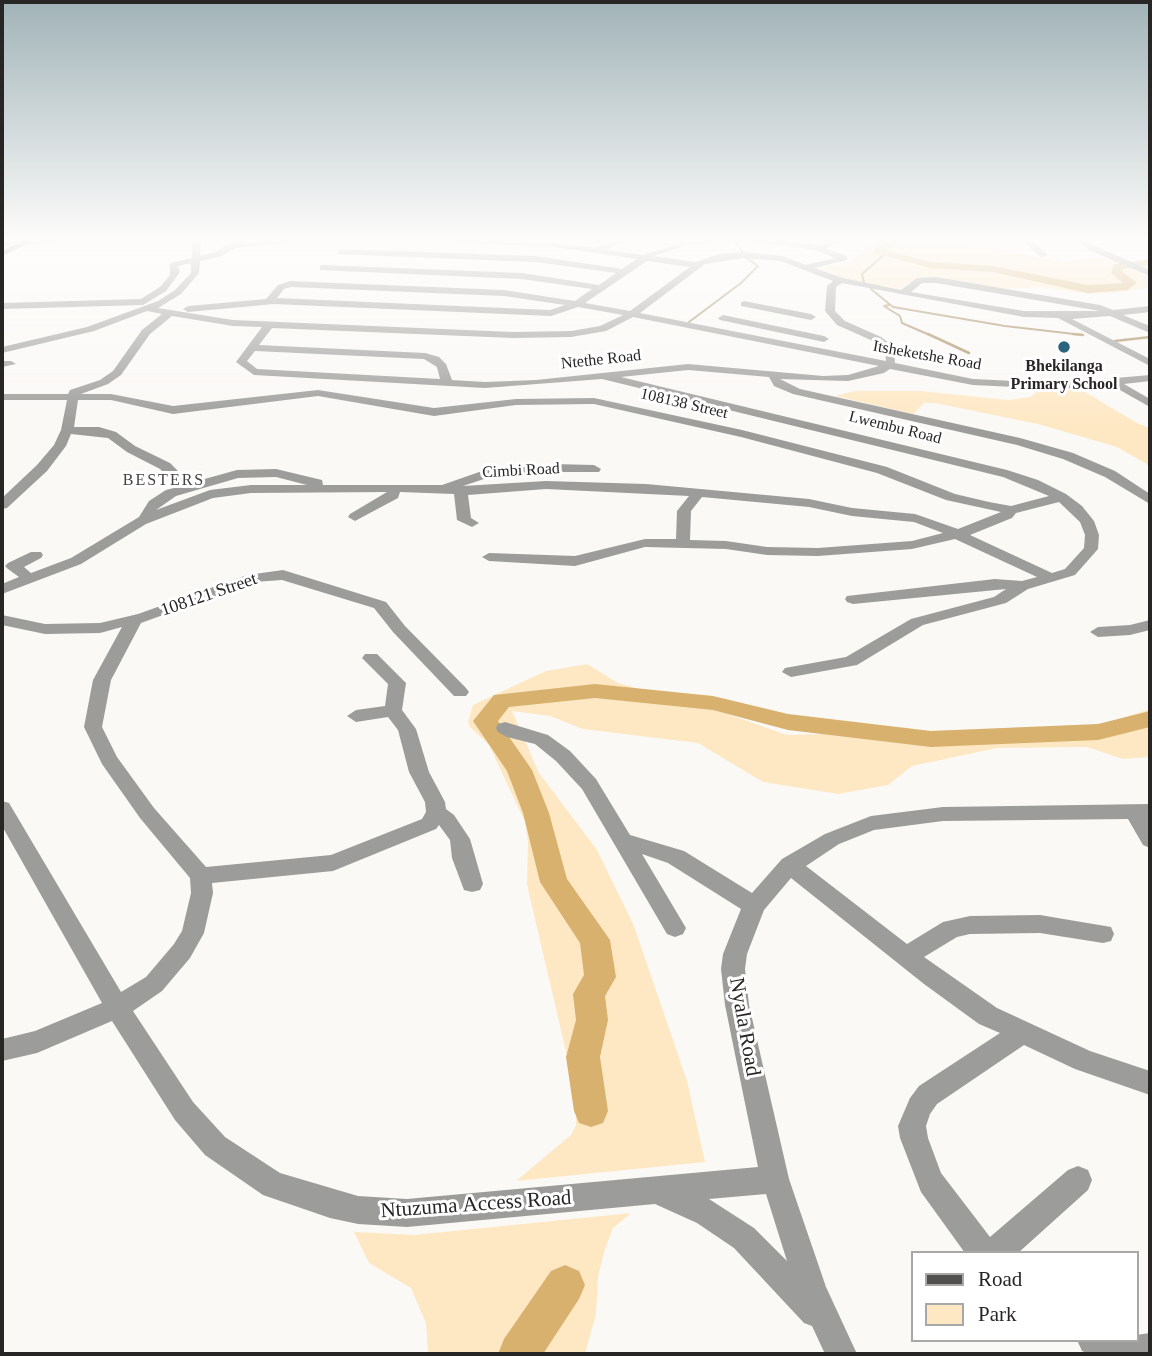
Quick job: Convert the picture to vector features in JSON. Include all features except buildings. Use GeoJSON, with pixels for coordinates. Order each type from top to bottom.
{"type":"FeatureCollection","features":[{"type":"Feature","properties":{"kind":"street"},"geometry":{"type":"LineString","coordinates":[[2,306],[146,300]]}},
{"type":"Feature","properties":{"kind":"street"},"geometry":{"type":"LineString","coordinates":[[153,310],[165,300]]}},
{"type":"Feature","properties":{"kind":"street","name":"Itsheketshe Road"},"geometry":{"type":"LineString","coordinates":[[553,300],[707,328],[945,377],[1005,384],[1057,386],[1150,378]]}},
{"type":"Feature","properties":{"kind":"street"},"geometry":{"type":"LineString","coordinates":[[2,350],[90,329],[153,310],[273,302],[543,314],[559,312],[583,300]]}},
{"type":"Feature","properties":{"kind":"street"},"geometry":{"type":"LineString","coordinates":[[153,310],[221,321],[554,335],[602,329],[632,314],[650,300]]}},
{"type":"Feature","properties":{"kind":"street"},"geometry":{"type":"LineString","coordinates":[[707,328],[749,300]]}},
{"type":"Feature","properties":{"kind":"street"},"geometry":{"type":"LineString","coordinates":[[832,300],[832,315],[845,325],[883,343],[892,354],[888,366]]}},
{"type":"Feature","properties":{"kind":"street"},"geometry":{"type":"LineString","coordinates":[[944,300],[1061,317],[1150,309]]}},
{"type":"Feature","properties":{"kind":"street"},"geometry":{"type":"LineString","coordinates":[[1060,300],[1116,313],[1150,330]]}},
{"type":"Feature","properties":{"kind":"street"},"geometry":{"type":"LineString","coordinates":[[744,304],[811,317]]}},
{"type":"Feature","properties":{"kind":"street"},"geometry":{"type":"LineString","coordinates":[[2,505],[42,468],[60,446],[67,430],[72,397],[76,391],[104,382],[117,373],[146,332],[169,313]]}},
{"type":"Feature","properties":{"kind":"street"},"geometry":{"type":"LineString","coordinates":[[1061,317],[1150,363]]}},
{"type":"Feature","properties":{"kind":"street"},"geometry":{"type":"LineString","coordinates":[[723,318],[824,339]]}},
{"type":"Feature","properties":{"kind":"street"},"geometry":{"type":"LineString","coordinates":[[252,348],[270,324]]}},
{"type":"Feature","properties":{"kind":"street"},"geometry":{"type":"LineString","coordinates":[[252,348],[425,356],[435,359],[442,366],[447,383]]}},
{"type":"Feature","properties":{"kind":"street","name":"Ntethe Road"},"geometry":{"type":"LineString","coordinates":[[252,348],[241,362],[249,369],[265,374],[447,383],[508,384],[688,367],[823,379],[867,375],[888,366]]}},
{"type":"Feature","properties":{"kind":"street"},"geometry":{"type":"LineString","coordinates":[[772,374],[778,384],[902,431],[1068,456],[1110,474],[1150,500]]}},
{"type":"Feature","properties":{"kind":"street","name":"Lwembu Road"},"geometry":{"type":"LineString","coordinates":[[602,376],[902,431],[1021,478],[1061,497],[1087,521],[1093,543],[1088,555],[1076,568],[1064,575],[1023,586]]}},
{"type":"Feature","properties":{"kind":"street"},"geometry":{"type":"LineString","coordinates":[[1114,382],[1150,404]]}},
{"type":"Feature","properties":{"kind":"street","name":"108138 Street"},"geometry":{"type":"LineString","coordinates":[[2,397],[111,397],[173,410],[290,395],[342,396],[427,414],[516,402],[583,401],[614,404],[882,470],[951,497],[1011,510],[1061,497]]}},
{"type":"Feature","properties":{"kind":"street"},"geometry":{"type":"LineString","coordinates":[[67,430],[99,431],[112,435],[131,449],[165,466],[186,487]]}},
{"type":"Feature","properties":{"kind":"street"},"geometry":{"type":"LineString","coordinates":[[442,489],[485,474],[553,468],[594,469]]}},
{"type":"Feature","properties":{"kind":"street"},"geometry":{"type":"LineString","coordinates":[[141,521],[161,499],[186,487],[229,475],[261,472],[283,474],[335,488]]}},
{"type":"Feature","properties":{"kind":"street","name":"Cimbi Road"},"geometry":{"type":"LineString","coordinates":[[2,589],[81,558],[141,521],[187,501],[222,492],[335,488],[461,491],[551,485],[698,493],[809,503],[852,512],[915,518],[955,533],[1049,577]]}},
{"type":"Feature","properties":{"kind":"street"},"geometry":{"type":"LineString","coordinates":[[355,517],[393,495],[394,489]]}},
{"type":"Feature","properties":{"kind":"street"},"geometry":{"type":"LineString","coordinates":[[461,491],[464,520],[472,523]]}},
{"type":"Feature","properties":{"kind":"street"},"geometry":{"type":"LineString","coordinates":[[683,543],[684,512],[698,493]]}},
{"type":"Feature","properties":{"kind":"street"},"geometry":{"type":"LineString","coordinates":[[489,557],[575,561],[634,544],[683,543],[818,552],[919,544],[1007,515],[1011,510]]}},
{"type":"Feature","properties":{"kind":"street"},"geometry":{"type":"LineString","coordinates":[[29,578],[13,566],[36,555]]}},
{"type":"Feature","properties":{"kind":"street","name":"108121 Street"},"geometry":{"type":"LineString","coordinates":[[2,620],[45,629],[80,630],[134,620],[260,569],[374,601],[384,607],[399,629],[460,692]]}},
{"type":"Feature","properties":{"kind":"street"},"geometry":{"type":"LineString","coordinates":[[853,599],[995,584],[1023,586]]}},
{"type":"Feature","properties":{"kind":"street"},"geometry":{"type":"LineString","coordinates":[[791,672],[850,661],[917,622],[1000,600],[1023,586]]}},
{"type":"Feature","properties":{"kind":"street"},"geometry":{"type":"LineString","coordinates":[[2,1049],[37,1042],[117,1008],[154,984],[182,951],[193,933],[200,908],[201,876],[147,813],[109,759],[93,727],[102,680],[134,620]]}},
{"type":"Feature","properties":{"kind":"street"},"geometry":{"type":"LineString","coordinates":[[1098,632],[1130,630],[1150,625]]}},
{"type":"Feature","properties":{"kind":"street"},"geometry":{"type":"LineString","coordinates":[[201,876],[333,863],[429,824],[436,813],[433,798],[419,772],[407,729],[393,710],[397,683],[371,658]]}},
{"type":"Feature","properties":{"kind":"street"},"geometry":{"type":"LineString","coordinates":[[356,716],[393,710]]}},
{"type":"Feature","properties":{"kind":"street"},"geometry":{"type":"LineString","coordinates":[[505,728],[514,733],[541,739],[563,755],[589,784],[675,928]]}},
{"type":"Feature","properties":{"kind":"street","name":"Ntuzuma Access Road"},"geometry":{"type":"LineString","coordinates":[[2,808],[117,1008],[184,1111],[215,1146],[251,1172],[302,1196],[358,1210],[407,1213],[775,1179]]}},
{"type":"Feature","properties":{"kind":"street"},"geometry":{"type":"LineString","coordinates":[[1143,811],[1150,840]]}},
{"type":"Feature","properties":{"kind":"street","name":"Nyala Road"},"geometry":{"type":"LineString","coordinates":[[841,1354],[825,1323],[804,1269],[775,1179],[737,1005],[733,969],[739,940],[754,906],[790,866],[832,839],[857,828],[889,819],[943,814],[1143,811]]}},
{"type":"Feature","properties":{"kind":"street"},"geometry":{"type":"LineString","coordinates":[[436,813],[447,820],[460,839],[472,884]]}},
{"type":"Feature","properties":{"kind":"street"},"geometry":{"type":"LineString","coordinates":[[623,840],[676,857],[754,906]]}},
{"type":"Feature","properties":{"kind":"street"},"geometry":{"type":"LineString","coordinates":[[790,866],[960,998],[1021,1034],[1084,1061],[1150,1083]]}},
{"type":"Feature","properties":{"kind":"street"},"geometry":{"type":"LineString","coordinates":[[906,956],[951,929],[970,925],[1040,924],[1103,934]]}},
{"type":"Feature","properties":{"kind":"street"},"geometry":{"type":"LineString","coordinates":[[983,1251],[958,1222],[931,1182],[912,1126],[919,1107],[928,1095],[1021,1034]]}},
{"type":"Feature","properties":{"kind":"street"},"geometry":{"type":"LineString","coordinates":[[997,1251],[1078,1180]]}},
{"type":"Feature","properties":{"kind":"street"},"geometry":{"type":"LineString","coordinates":[[657,1191],[707,1213],[744,1238],[825,1323]]}},
{"type":"Feature","properties":{"kind":"street"},"geometry":{"type":"LineString","coordinates":[[1098,1342],[1133,1351],[1150,1349]]}},
{"type":"Feature","properties":{"kind":"green space"},"geometry":{"type":"Polygon","coordinates":[[[1040,390],[1085,392],[1150,428],[1150,466],[1117,447],[1038,424],[935,403],[924,403],[913,414],[835,396],[854,391],[921,391],[1008,400],[1030,397],[1040,390]]]}},
{"type":"Feature","properties":{"kind":"green space"},"geometry":{"type":"Polygon","coordinates":[[[587,664],[618,683],[716,710],[787,735],[1097,726],[1150,709],[1150,757],[1123,759],[1087,747],[997,748],[912,766],[888,785],[838,794],[763,782],[698,743],[583,729],[550,716],[512,711],[539,773],[597,850],[634,926],[687,1081],[705,1162],[516,1181],[571,1135],[576,1125],[576,1094],[527,885],[528,843],[525,822],[489,745],[468,722],[473,705],[546,671],[587,664]]]}},
{"type":"Feature","properties":{"kind":"green space"},"geometry":{"type":"Polygon","coordinates":[[[631,1213],[613,1228],[604,1252],[598,1277],[596,1314],[585,1354],[428,1354],[426,1323],[411,1288],[369,1263],[354,1232],[414,1235],[631,1213]]]}},
{"type":"Feature","properties":{"kind":"waterway"},"geometry":{"type":"LineString","coordinates":[[689,322],[718,300]]}},
{"type":"Feature","properties":{"kind":"waterway"},"geometry":{"type":"LineString","coordinates":[[885,300],[893,307],[1005,326],[1083,335],[1073,334]]}},
{"type":"Feature","properties":{"kind":"waterway"},"geometry":{"type":"LineString","coordinates":[[889,305],[884,306],[900,316],[902,323],[932,336]]}},
{"type":"Feature","properties":{"kind":"waterway"},"geometry":{"type":"LineString","coordinates":[[928,334],[969,353]]}},
{"type":"Feature","properties":{"kind":"waterway"},"geometry":{"type":"LineString","coordinates":[[1115,341],[1150,337]]}},
{"type":"Feature","properties":{"kind":"waterway"},"geometry":{"type":"LineString","coordinates":[[591,1111],[583,1057],[592,1020],[589,994],[600,977],[595,940],[554,882],[536,813],[519,770],[485,721],[502,700],[595,691],[713,703],[788,722],[931,739],[1098,732],[1150,719]]}},
{"type":"Feature","properties":{"kind":"waterway"},"geometry":{"type":"LineString","coordinates":[[519,1354],[565,1285]]}},
{"type":"Feature","properties":{"kind":"place","name":"Bhekilanga Primary School"},"geometry":{"type":"Point","coordinates":[1064,347]}},
{"type":"Feature","properties":{"kind":"district","name":"BESTERS"},"geometry":{"type":"Point","coordinates":[164,481]}}]}
